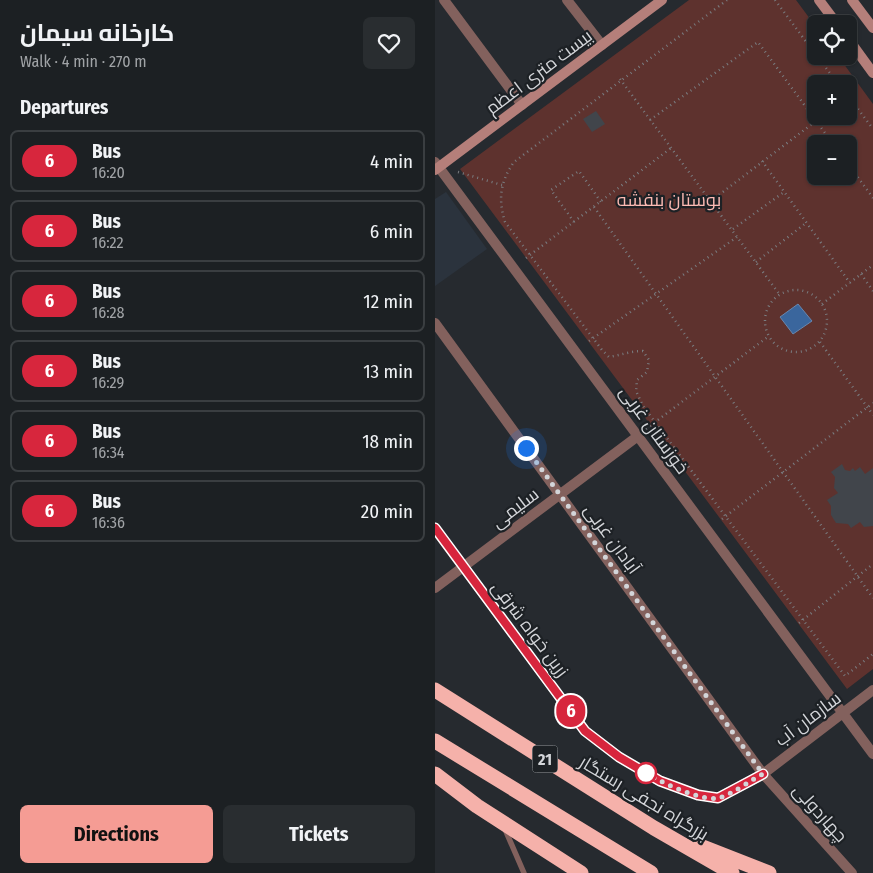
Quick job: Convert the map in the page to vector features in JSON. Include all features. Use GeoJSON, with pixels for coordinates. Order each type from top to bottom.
{"type":"FeatureCollection","features":[{"type":"Feature","properties":{"kind":"highway","name":"بزرگراه نجفی رستگار"},"geometry":{"type":"LineString","coordinates":[[435,690],[654,828],[732,873]]}},
{"type":"Feature","properties":{"kind":"highway","name":"21"},"geometry":{"type":"LineString","coordinates":[[435,741],[651,873]]}},
{"type":"Feature","properties":{"kind":"highway"},"geometry":{"type":"LineString","coordinates":[[435,774],[502,823],[581,873]]}},
{"type":"Feature","properties":{"kind":"highway"},"geometry":{"type":"LineString","coordinates":[[654,828],[769,873]]}},
{"type":"Feature","properties":{"kind":"main road","name":"بیست متری اعظم"},"geometry":{"type":"LineString","coordinates":[[436,166],[522,105],[662,0]]}},
{"type":"Feature","properties":{"kind":"main road"},"geometry":{"type":"LineString","coordinates":[[819,0],[830,15]]}},
{"type":"Feature","properties":{"kind":"main road"},"geometry":{"type":"LineString","coordinates":[[852,0],[873,28]]}},
{"type":"Feature","properties":{"kind":"main road"},"geometry":{"type":"LineString","coordinates":[[857,51],[873,73]]}},
{"type":"Feature","properties":{"kind":"street"},"geometry":{"type":"LineString","coordinates":[[444,0],[522,105]]}},
{"type":"Feature","properties":{"kind":"street"},"geometry":{"type":"LineString","coordinates":[[567,0],[601,45]]}},
{"type":"Feature","properties":{"kind":"street","name":"خوزستان غربی"},"geometry":{"type":"LineString","coordinates":[[436,166],[873,754]]}},
{"type":"Feature","properties":{"kind":"street","name":"آبادان غربی"},"geometry":{"type":"LineString","coordinates":[[435,323],[763,774]]}},
{"type":"Feature","properties":{"kind":"street","name":"سلیمی"},"geometry":{"type":"LineString","coordinates":[[435,588],[638,436]]}},
{"type":"Feature","properties":{"kind":"street","name":"زرین خواه شرقی"},"geometry":{"type":"LineString","coordinates":[[435,528],[585,731],[619,757],[660,781],[698,795],[718,798],[763,774]]}},
{"type":"Feature","properties":{"kind":"street","name":"سازمان آب"},"geometry":{"type":"LineString","coordinates":[[763,774],[873,690]]}},
{"type":"Feature","properties":{"kind":"street","name":"چهاردولی"},"geometry":{"type":"LineString","coordinates":[[763,774],[852,873]]}},
{"type":"Feature","properties":{"kind":"lane"},"geometry":{"type":"LineString","coordinates":[[502,823],[524,873]]}},
{"type":"Feature","properties":{"kind":"path"},"geometry":{"type":"LineString","coordinates":[[727,0],[620,79],[514,162],[505,175],[500,205],[505,222],[593,338],[609,356],[621,355],[633,350],[643,350],[649,360],[647,372],[637,380],[636,391],[656,422],[845,676],[873,654]]}},
{"type":"Feature","properties":{"kind":"path"},"geometry":{"type":"LineString","coordinates":[[775,0],[807,43]]}},
{"type":"Feature","properties":{"kind":"path"},"geometry":{"type":"LineString","coordinates":[[651,120],[758,42],[807,109]]}},
{"type":"Feature","properties":{"kind":"path"},"geometry":{"type":"LineString","coordinates":[[620,79],[780,295]]}},
{"type":"Feature","properties":{"kind":"path"},"geometry":{"type":"LineString","coordinates":[[857,108],[873,129]]}},
{"type":"Feature","properties":{"kind":"path"},"geometry":{"type":"LineString","coordinates":[[711,201],[811,125]]}},
{"type":"Feature","properties":{"kind":"path"},"geometry":{"type":"LineString","coordinates":[[526,258],[671,148]]}},
{"type":"Feature","properties":{"kind":"path"},"geometry":{"type":"LineString","coordinates":[[761,162],[850,283]]}},
{"type":"Feature","properties":{"kind":"path"},"geometry":{"type":"LineString","coordinates":[[436,166],[502,185]]}},
{"type":"Feature","properties":{"kind":"path"},"geometry":{"type":"LineString","coordinates":[[574,222],[551,190],[579,171],[601,202]]}},
{"type":"Feature","properties":{"kind":"path"},"geometry":{"type":"LineString","coordinates":[[857,176],[873,198]]}},
{"type":"Feature","properties":{"kind":"path"},"geometry":{"type":"LineString","coordinates":[[732,230],[784,192]]}},
{"type":"Feature","properties":{"kind":"path"},"geometry":{"type":"LineString","coordinates":[[594,207],[873,598]]}},
{"type":"Feature","properties":{"kind":"path"},"geometry":{"type":"LineString","coordinates":[[756,262],[806,223]]}},
{"type":"Feature","properties":{"kind":"path"},"geometry":{"type":"LineString","coordinates":[[589,341],[737,237]]}},
{"type":"Feature","properties":{"kind":"path"},"geometry":{"type":"LineString","coordinates":[[822,304],[873,265]]}},
{"type":"Feature","properties":{"kind":"path"},"geometry":{"type":"LineString","coordinates":[[861,274],[873,291]]}},
{"type":"Feature","properties":{"kind":"path"},"geometry":{"type":"LineString","coordinates":[[795,290],[806,292],[815,296],[822,304],[828,323],[820,342],[803,352],[793,352],[775,344],[769,336],[765,326],[765,316],[769,306],[780,295],[795,290]]}},
{"type":"Feature","properties":{"kind":"path"},"geometry":{"type":"LineString","coordinates":[[638,436],[769,336]]}},
{"type":"Feature","properties":{"kind":"path"},"geometry":{"type":"LineString","coordinates":[[820,342],[873,415]]}},
{"type":"Feature","properties":{"kind":"path"},"geometry":{"type":"LineString","coordinates":[[722,519],[873,403]]}},
{"type":"Feature","properties":{"kind":"path"},"geometry":{"type":"LineString","coordinates":[[799,623],[873,564]]}},
{"type":"Feature","properties":{"kind":"shaded area"},"geometry":{"type":"Polygon","coordinates":[[[446,192],[487,249],[435,286],[435,199],[446,192]]]}},
{"type":"Feature","properties":{"kind":"green space","name":"بوستان بنفشه"},"geometry":{"type":"Polygon","coordinates":[[[689,0],[796,0],[807,15],[807,65],[845,65],[852,75],[807,75],[807,125],[857,125],[857,82],[873,104],[873,669],[847,689],[460,169],[689,0]]]}},
{"type":"Feature","properties":{"kind":"water"},"geometry":{"type":"Polygon","coordinates":[[[798,304],[812,321],[793,334],[780,317],[798,304]]]}},
{"type":"Feature","properties":{"kind":"building"},"geometry":{"type":"Polygon","coordinates":[[[596,111],[605,124],[592,132],[583,119],[596,111]]]}},
{"type":"Feature","properties":{"kind":"building"},"geometry":{"type":"Polygon","coordinates":[[[842,464],[845,470],[850,471],[853,468],[855,471],[860,467],[865,474],[873,468],[873,526],[864,527],[860,522],[851,528],[848,524],[836,523],[831,515],[831,506],[827,500],[838,493],[834,488],[835,477],[831,472],[842,464]]]}},
{"type":"Feature","properties":{"kind":"bus line","name":"6"},"geometry":{"type":"LineString","coordinates":[[435,528],[585,731],[619,757],[660,781],[698,795],[718,798],[763,774]]}},
{"type":"Feature","properties":{"kind":"route"},"geometry":{"type":"LineString","coordinates":[[526,448],[763,774],[718,798],[698,795],[660,781],[646,773]]}}]}
